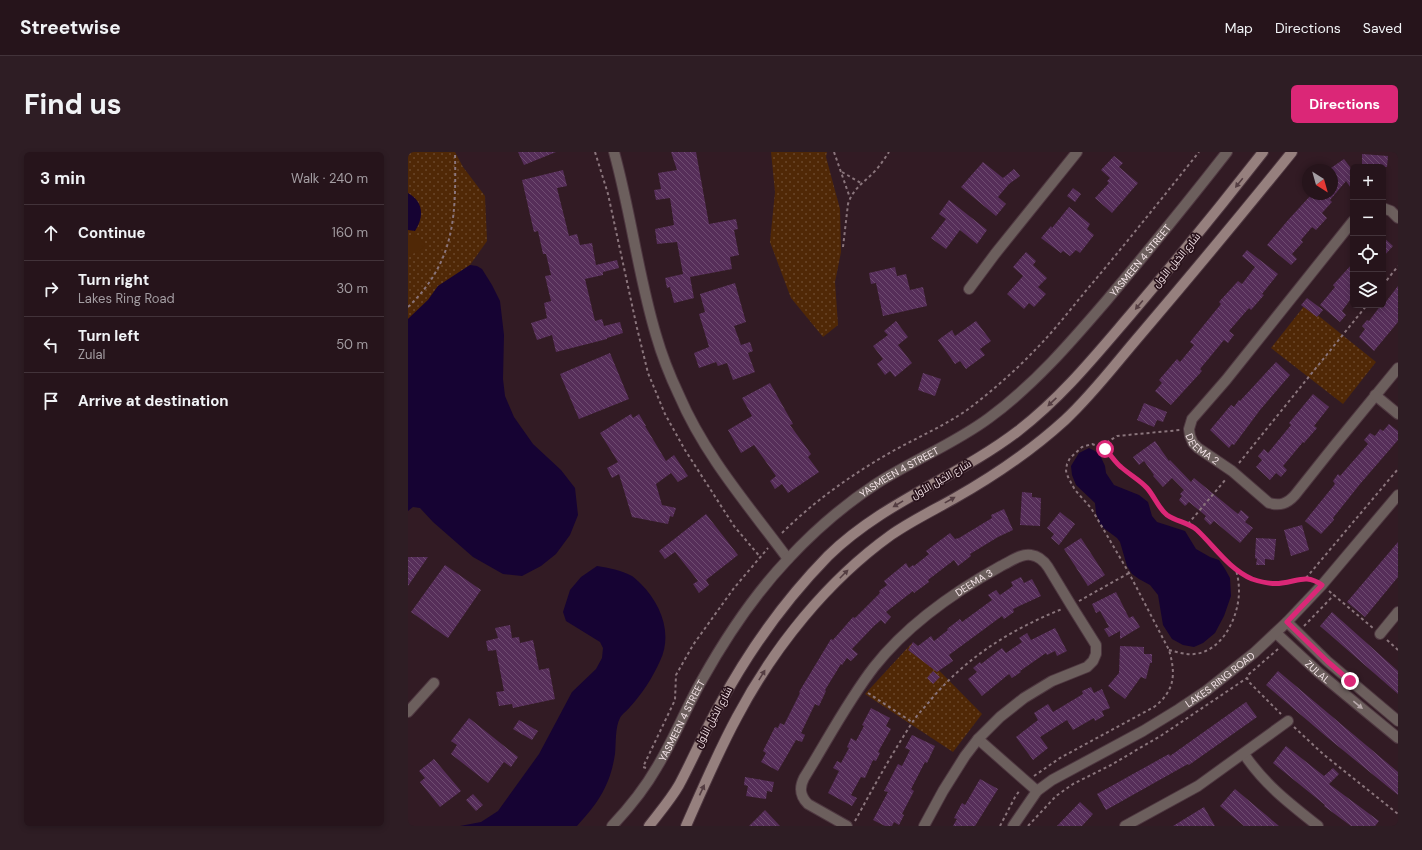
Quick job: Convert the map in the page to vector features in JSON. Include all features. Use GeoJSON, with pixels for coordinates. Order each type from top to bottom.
{"type":"FeatureCollection","features":[{"type":"Feature","properties":{"kind":"main road","name":"شارع الخيل الأول"},"geometry":{"type":"LineString","coordinates":[[648,826],[678,786],[718,706],[750,653],[768,627],[808,579],[840,545],[877,516],[981,457],[1018,431],[1052,402],[1076,379],[1162,277],[1263,152]]}},
{"type":"Feature","properties":{"kind":"main road"},"geometry":{"type":"LineString","coordinates":[[686,826],[724,744],[752,690],[786,640],[825,594],[845,572],[892,534],[993,475],[1031,448],[1065,420],[1093,392],[1224,236],[1292,152]]}},
{"type":"Feature","properties":{"kind":"street"},"geometry":{"type":"LineString","coordinates":[[614,152],[656,336],[669,372],[694,426],[710,454],[788,559]]}},
{"type":"Feature","properties":{"kind":"street"},"geometry":{"type":"LineString","coordinates":[[969,289],[994,254],[1077,152]]}},
{"type":"Feature","properties":{"kind":"street","name":"YASMEEN 4 STREET"},"geometry":{"type":"LineString","coordinates":[[612,826],[627,810],[653,773],[702,680],[727,637],[756,596],[788,559],[814,533],[847,504],[877,483],[954,440],[988,419],[1019,394],[1048,366],[1094,315],[1228,152]]}},
{"type":"Feature","properties":{"kind":"street"},"geometry":{"type":"LineString","coordinates":[[1386,209],[1391,211],[1398,218]]}},
{"type":"Feature","properties":{"kind":"street","name":"DEEMA 2"},"geometry":{"type":"LineString","coordinates":[[1350,225],[1226,380],[1192,419],[1189,429],[1190,436],[1193,443],[1198,448],[1232,471],[1269,502],[1276,505],[1284,504],[1290,500],[1398,368]]}},
{"type":"Feature","properties":{"kind":"street"},"geometry":{"type":"LineString","coordinates":[[1375,395],[1398,414]]}},
{"type":"Feature","properties":{"kind":"street","name":"LAKES RING ROAD"},"geometry":{"type":"LineString","coordinates":[[1014,826],[1037,791],[1067,772],[1143,731],[1179,709],[1232,671],[1287,622],[1322,585],[1398,496]]}},
{"type":"Feature","properties":{"kind":"street","name":"DEEMA 3"},"geometry":{"type":"LineString","coordinates":[[847,826],[808,804],[801,794],[801,788],[804,778],[859,687],[893,646],[928,615],[966,587],[1018,557],[1031,554],[1044,561],[1070,606],[1096,645],[1096,654],[1093,661],[1086,667],[1052,681],[1024,698],[1000,717],[978,739],[954,773],[924,826]]}},
{"type":"Feature","properties":{"kind":"street"},"geometry":{"type":"LineString","coordinates":[[1380,634],[1398,612]]}},
{"type":"Feature","properties":{"kind":"street","name":"ZULAL"},"geometry":{"type":"LineString","coordinates":[[1287,622],[1327,661],[1398,721]]}},
{"type":"Feature","properties":{"kind":"street","name":"ZULAL"},"geometry":{"type":"LineString","coordinates":[[1276,633],[1324,677],[1398,738]]}},
{"type":"Feature","properties":{"kind":"street"},"geometry":{"type":"LineString","coordinates":[[408,712],[434,684]]}},
{"type":"Feature","properties":{"kind":"street"},"geometry":{"type":"LineString","coordinates":[[1125,826],[1198,786],[1288,721]]}},
{"type":"Feature","properties":{"kind":"street"},"geometry":{"type":"LineString","coordinates":[[978,739],[1037,791]]}},
{"type":"Feature","properties":{"kind":"street"},"geometry":{"type":"LineString","coordinates":[[1244,754],[1271,788],[1318,826]]}},
{"type":"Feature","properties":{"kind":"path"},"geometry":{"type":"LineString","coordinates":[[408,306],[421,294],[434,277],[443,258],[450,236],[454,213],[455,152]]}},
{"type":"Feature","properties":{"kind":"path"},"geometry":{"type":"LineString","coordinates":[[834,152],[850,198]]}},
{"type":"Feature","properties":{"kind":"path"},"geometry":{"type":"LineString","coordinates":[[844,247],[848,204],[850,198],[861,183],[876,170],[889,152]]}},
{"type":"Feature","properties":{"kind":"path"},"geometry":{"type":"LineString","coordinates":[[653,773],[643,766],[675,700],[676,675],[693,645],[725,601],[774,541],[816,503],[842,484],[893,451],[948,422],[967,410],[1036,350],[1143,222],[1199,152]]}},
{"type":"Feature","properties":{"kind":"path"},"geometry":{"type":"LineString","coordinates":[[841,171],[861,183]]}},
{"type":"Feature","properties":{"kind":"path"},"geometry":{"type":"LineString","coordinates":[[1386,281],[1398,266]]}},
{"type":"Feature","properties":{"kind":"path"},"geometry":{"type":"LineString","coordinates":[[1188,524],[1365,308]]}},
{"type":"Feature","properties":{"kind":"path"},"geometry":{"type":"LineString","coordinates":[[1105,449],[1110,441],[1117,436],[1189,429]]}},
{"type":"Feature","properties":{"kind":"path"},"geometry":{"type":"LineString","coordinates":[[1000,826],[1014,797],[1026,782],[1056,761],[1147,711],[1162,701],[1172,684],[1173,666],[1169,650],[1129,573],[1091,508],[1071,484],[1066,471],[1070,458],[1082,447],[1092,444],[1105,449],[1120,466],[1149,490],[1168,516],[1188,524],[1236,569],[1252,579],[1271,583],[1280,584],[1306,578],[1315,580],[1398,650]]}},
{"type":"Feature","properties":{"kind":"path"},"geometry":{"type":"LineString","coordinates":[[1306,578],[1398,469]]}},
{"type":"Feature","properties":{"kind":"path"},"geometry":{"type":"LineString","coordinates":[[1169,650],[1194,654],[1205,651],[1216,645],[1223,636],[1234,616],[1238,604],[1239,587],[1236,569]]}},
{"type":"Feature","properties":{"kind":"path"},"geometry":{"type":"LineString","coordinates":[[852,826],[912,722],[956,672],[981,651],[1010,633],[1039,618],[1070,606],[1129,573]]}},
{"type":"Feature","properties":{"kind":"path"},"geometry":{"type":"LineString","coordinates":[[1297,633],[1334,595]]}},
{"type":"Feature","properties":{"kind":"path"},"geometry":{"type":"LineString","coordinates":[[1028,826],[1056,796],[1073,784],[1111,765],[1162,735],[1247,678],[1248,675],[1286,642]]}},
{"type":"Feature","properties":{"kind":"path"},"geometry":{"type":"LineString","coordinates":[[1247,678],[1250,683],[1323,754],[1398,814]]}},
{"type":"Feature","properties":{"kind":"path"},"geometry":{"type":"LineString","coordinates":[[859,687],[912,722]]}},
{"type":"Feature","properties":{"kind":"shaded area"},"geometry":{"type":"Polygon","coordinates":[[[408,152],[455,152],[463,167],[485,196],[487,241],[470,265],[438,286],[428,300],[408,319],[408,152]]]}},
{"type":"Feature","properties":{"kind":"shaded area"},"geometry":{"type":"Polygon","coordinates":[[[771,152],[827,152],[826,157],[840,209],[841,252],[835,282],[838,325],[823,337],[791,298],[770,242],[775,192],[771,152]]]}},
{"type":"Feature","properties":{"kind":"shaded area"},"geometry":{"type":"Polygon","coordinates":[[[408,193],[417,201],[421,210],[420,220],[415,231],[408,230],[408,193]]]}},
{"type":"Feature","properties":{"kind":"shaded area"},"geometry":{"type":"Polygon","coordinates":[[[417,235],[425,245],[417,252],[408,255],[408,236],[417,235]]]}},
{"type":"Feature","properties":{"kind":"shaded area"},"geometry":{"type":"Polygon","coordinates":[[[470,265],[477,266],[482,269],[500,301],[504,335],[503,379],[505,396],[514,417],[533,444],[561,470],[575,488],[578,515],[570,535],[556,554],[541,566],[522,576],[503,574],[473,557],[433,522],[420,508],[413,507],[408,511],[408,319],[428,300],[438,286],[470,265]]]}},
{"type":"Feature","properties":{"kind":"shaded area"},"geometry":{"type":"Polygon","coordinates":[[[1305,305],[1376,362],[1343,404],[1271,348],[1305,305]]]}},
{"type":"Feature","properties":{"kind":"shaded area"},"geometry":{"type":"Polygon","coordinates":[[[1089,448],[1099,453],[1105,466],[1106,473],[1114,485],[1139,495],[1148,502],[1152,516],[1157,522],[1185,531],[1196,549],[1219,560],[1225,569],[1230,578],[1231,596],[1224,616],[1215,633],[1203,643],[1194,647],[1183,645],[1172,639],[1163,625],[1158,595],[1150,585],[1132,574],[1127,566],[1120,542],[1101,526],[1096,513],[1095,503],[1076,485],[1072,475],[1071,466],[1079,453],[1089,448]]]}},
{"type":"Feature","properties":{"kind":"shaded area"},"geometry":{"type":"Polygon","coordinates":[[[597,566],[624,572],[632,576],[641,584],[648,592],[659,610],[665,630],[664,651],[651,679],[639,697],[618,722],[613,765],[610,776],[602,793],[591,810],[577,826],[460,826],[481,822],[498,811],[539,754],[572,692],[596,669],[602,658],[603,648],[600,642],[566,621],[563,612],[570,590],[581,577],[597,566]]]}},
{"type":"Feature","properties":{"kind":"shaded area"},"geometry":{"type":"Polygon","coordinates":[[[912,643],[982,714],[953,752],[865,694],[912,643]]]}},
{"type":"Feature","properties":{"kind":"building"},"geometry":{"type":"Polygon","coordinates":[[[518,152],[556,152],[524,165],[518,152]]]}},
{"type":"Feature","properties":{"kind":"building"},"geometry":{"type":"Polygon","coordinates":[[[671,152],[696,152],[709,224],[736,219],[738,229],[734,230],[739,255],[730,257],[732,269],[690,277],[694,298],[674,303],[670,287],[667,288],[665,278],[683,274],[677,242],[657,244],[655,229],[674,225],[670,198],[656,200],[654,190],[661,189],[658,173],[677,170],[671,152]]]}},
{"type":"Feature","properties":{"kind":"building"},"geometry":{"type":"Polygon","coordinates":[[[1362,154],[1388,156],[1387,167],[1386,164],[1362,164],[1362,154]]]}},
{"type":"Feature","properties":{"kind":"building"},"geometry":{"type":"Polygon","coordinates":[[[1114,156],[1123,163],[1119,167],[1138,183],[1112,213],[1095,198],[1109,183],[1107,181],[1110,178],[1101,170],[1114,156]]]}},
{"type":"Feature","properties":{"kind":"building"},"geometry":{"type":"Polygon","coordinates":[[[1344,159],[1350,167],[1350,187],[1346,181],[1338,190],[1338,164],[1337,164],[1344,159]]]}},
{"type":"Feature","properties":{"kind":"building"},"geometry":{"type":"Polygon","coordinates":[[[983,162],[1003,178],[1014,169],[1020,176],[1009,184],[998,197],[1006,204],[996,216],[961,187],[983,162]]]}},
{"type":"Feature","properties":{"kind":"building"},"geometry":{"type":"Polygon","coordinates":[[[563,170],[567,186],[557,188],[569,236],[577,234],[580,245],[592,243],[596,265],[617,260],[619,268],[603,272],[603,275],[585,279],[595,321],[602,319],[604,326],[620,322],[623,333],[607,339],[556,352],[552,335],[537,340],[531,323],[547,318],[544,303],[551,301],[545,276],[551,275],[546,254],[543,254],[538,231],[534,232],[522,180],[563,170]]]}},
{"type":"Feature","properties":{"kind":"building"},"geometry":{"type":"Polygon","coordinates":[[[1073,188],[1081,194],[1075,202],[1067,196],[1073,188]]]}},
{"type":"Feature","properties":{"kind":"building"},"geometry":{"type":"Polygon","coordinates":[[[949,200],[987,230],[977,244],[960,230],[946,249],[931,238],[946,219],[939,214],[949,200]]]}},
{"type":"Feature","properties":{"kind":"building"},"geometry":{"type":"Polygon","coordinates":[[[1306,200],[1330,200],[1332,202],[1322,213],[1327,218],[1316,230],[1312,227],[1301,240],[1303,242],[1292,254],[1297,259],[1291,265],[1267,245],[1306,200]]]}},
{"type":"Feature","properties":{"kind":"building"},"geometry":{"type":"Polygon","coordinates":[[[1069,207],[1090,224],[1087,229],[1094,235],[1080,253],[1076,250],[1070,256],[1063,251],[1061,253],[1041,238],[1051,226],[1052,228],[1069,207]]]}},
{"type":"Feature","properties":{"kind":"building"},"geometry":{"type":"Polygon","coordinates":[[[1386,240],[1393,246],[1386,254],[1386,240]]]}},
{"type":"Feature","properties":{"kind":"building"},"geometry":{"type":"Polygon","coordinates":[[[1247,250],[1278,274],[1262,294],[1264,295],[1251,310],[1249,308],[1229,331],[1234,335],[1228,343],[1224,340],[1200,369],[1202,371],[1171,405],[1155,391],[1162,383],[1159,380],[1177,359],[1180,362],[1194,345],[1190,342],[1221,304],[1219,302],[1238,281],[1242,284],[1255,267],[1242,256],[1247,250]]]}},
{"type":"Feature","properties":{"kind":"building"},"geometry":{"type":"Polygon","coordinates":[[[1026,252],[1036,261],[1033,265],[1047,278],[1038,287],[1046,294],[1034,307],[1029,303],[1024,309],[1007,294],[1023,276],[1013,267],[1026,252]]]}},
{"type":"Feature","properties":{"kind":"building"},"geometry":{"type":"Polygon","coordinates":[[[1350,266],[1350,300],[1342,311],[1346,315],[1340,322],[1320,305],[1335,287],[1333,285],[1350,266]]]}},
{"type":"Feature","properties":{"kind":"building"},"geometry":{"type":"Polygon","coordinates":[[[895,267],[897,276],[906,274],[910,290],[923,287],[927,306],[883,316],[876,283],[871,284],[869,273],[895,267]]]}},
{"type":"Feature","properties":{"kind":"building"},"geometry":{"type":"Polygon","coordinates":[[[735,283],[746,322],[734,326],[741,345],[750,342],[753,351],[748,353],[755,372],[733,380],[727,363],[718,366],[716,362],[699,368],[694,353],[709,347],[699,314],[705,312],[700,294],[735,283]]]}},
{"type":"Feature","properties":{"kind":"building"},"geometry":{"type":"Polygon","coordinates":[[[1398,286],[1398,322],[1374,351],[1359,337],[1365,329],[1362,326],[1367,320],[1369,321],[1379,308],[1386,308],[1386,302],[1398,286]]]}},
{"type":"Feature","properties":{"kind":"building"},"geometry":{"type":"Polygon","coordinates":[[[1307,298],[1323,310],[1317,317],[1301,305],[1307,298]]]}},
{"type":"Feature","properties":{"kind":"building"},"geometry":{"type":"Polygon","coordinates":[[[896,321],[908,337],[898,345],[912,363],[895,377],[890,371],[885,375],[877,364],[883,359],[873,346],[888,335],[884,331],[896,321]]]}},
{"type":"Feature","properties":{"kind":"building"},"geometry":{"type":"Polygon","coordinates":[[[976,321],[991,341],[980,349],[985,355],[966,369],[960,361],[955,364],[938,340],[952,330],[955,336],[976,321]]]}},
{"type":"Feature","properties":{"kind":"building"},"geometry":{"type":"Polygon","coordinates":[[[610,353],[629,399],[579,419],[560,374],[610,353]]]}},
{"type":"Feature","properties":{"kind":"building"},"geometry":{"type":"Polygon","coordinates":[[[1276,362],[1290,375],[1260,410],[1234,445],[1232,444],[1229,448],[1210,430],[1231,405],[1234,407],[1276,362]]]}},
{"type":"Feature","properties":{"kind":"building"},"geometry":{"type":"Polygon","coordinates":[[[923,373],[941,379],[935,396],[918,390],[923,373]]]}},
{"type":"Feature","properties":{"kind":"building"},"geometry":{"type":"Polygon","coordinates":[[[770,383],[793,424],[790,425],[811,454],[808,457],[819,472],[788,493],[782,484],[775,489],[770,481],[776,476],[754,445],[741,453],[728,430],[752,416],[742,398],[770,383]]]}},
{"type":"Feature","properties":{"kind":"building"},"geometry":{"type":"Polygon","coordinates":[[[1313,394],[1329,407],[1314,426],[1317,428],[1283,466],[1287,470],[1281,477],[1276,473],[1270,480],[1256,467],[1262,460],[1258,456],[1264,449],[1268,453],[1291,425],[1289,423],[1313,394]]]}},
{"type":"Feature","properties":{"kind":"building"},"geometry":{"type":"Polygon","coordinates":[[[1144,403],[1167,412],[1163,422],[1157,420],[1154,427],[1137,420],[1144,403]]]}},
{"type":"Feature","properties":{"kind":"building"},"geometry":{"type":"Polygon","coordinates":[[[631,414],[633,418],[639,414],[666,461],[674,455],[688,476],[678,482],[671,473],[656,484],[662,505],[676,508],[673,517],[670,516],[668,524],[632,517],[619,474],[612,478],[607,468],[618,462],[600,433],[631,414]]]}},
{"type":"Feature","properties":{"kind":"building"},"geometry":{"type":"Polygon","coordinates":[[[1389,424],[1398,431],[1398,440],[1360,484],[1333,518],[1334,520],[1321,534],[1305,521],[1335,484],[1333,481],[1338,474],[1340,476],[1368,444],[1364,440],[1370,433],[1375,436],[1380,429],[1383,431],[1389,424]]]}},
{"type":"Feature","properties":{"kind":"building"},"geometry":{"type":"Polygon","coordinates":[[[1155,441],[1169,461],[1170,460],[1191,482],[1194,478],[1238,514],[1241,510],[1249,517],[1245,522],[1253,528],[1240,543],[1214,521],[1210,525],[1204,519],[1206,516],[1189,502],[1185,506],[1179,500],[1182,496],[1180,494],[1184,490],[1172,478],[1163,487],[1153,476],[1154,475],[1144,461],[1139,465],[1133,457],[1155,441]]]}},
{"type":"Feature","properties":{"kind":"building"},"geometry":{"type":"Polygon","coordinates":[[[1022,492],[1032,493],[1032,497],[1041,498],[1040,526],[1020,525],[1022,492]]]}},
{"type":"Feature","properties":{"kind":"building"},"geometry":{"type":"Polygon","coordinates":[[[1004,509],[1013,530],[970,554],[971,556],[958,566],[954,560],[928,580],[929,582],[914,593],[913,591],[886,612],[891,617],[885,624],[881,620],[874,626],[852,649],[858,654],[851,661],[847,658],[842,665],[841,664],[825,690],[826,691],[819,706],[815,704],[801,733],[805,735],[802,742],[796,740],[778,771],[761,762],[766,753],[763,751],[775,727],[778,728],[780,723],[784,725],[800,693],[799,692],[831,639],[833,640],[853,617],[855,618],[880,593],[879,591],[887,585],[884,581],[906,563],[909,568],[913,565],[914,566],[929,554],[926,551],[950,533],[955,539],[959,538],[992,518],[991,515],[1004,509]]]}},
{"type":"Feature","properties":{"kind":"building"},"geometry":{"type":"Polygon","coordinates":[[[1060,512],[1075,524],[1059,545],[1051,538],[1054,534],[1047,528],[1060,512]]]}},
{"type":"Feature","properties":{"kind":"building"},"geometry":{"type":"Polygon","coordinates":[[[706,514],[738,555],[706,580],[709,585],[699,593],[693,584],[698,581],[675,552],[665,559],[659,551],[706,514]]]}},
{"type":"Feature","properties":{"kind":"building"},"geometry":{"type":"Polygon","coordinates":[[[1302,525],[1309,550],[1291,556],[1284,530],[1302,525]]]}},
{"type":"Feature","properties":{"kind":"building"},"geometry":{"type":"Polygon","coordinates":[[[1081,538],[1105,575],[1088,586],[1064,549],[1081,538]]]}},
{"type":"Feature","properties":{"kind":"building"},"geometry":{"type":"Polygon","coordinates":[[[1256,538],[1276,539],[1274,560],[1265,559],[1265,565],[1256,565],[1256,538]]]}},
{"type":"Feature","properties":{"kind":"building"},"geometry":{"type":"Polygon","coordinates":[[[1398,542],[1398,577],[1365,617],[1347,602],[1398,542]]]}},
{"type":"Feature","properties":{"kind":"building"},"geometry":{"type":"Polygon","coordinates":[[[408,557],[428,557],[408,586],[408,557]]]}},
{"type":"Feature","properties":{"kind":"building"},"geometry":{"type":"Polygon","coordinates":[[[445,565],[481,590],[448,638],[411,612],[445,565]]]}},
{"type":"Feature","properties":{"kind":"building"},"geometry":{"type":"Polygon","coordinates":[[[1021,577],[1024,583],[1032,579],[1041,596],[1013,609],[1014,612],[1004,619],[1002,616],[949,655],[953,661],[937,672],[908,650],[913,642],[918,646],[931,636],[934,641],[960,619],[962,622],[992,600],[988,595],[996,590],[1000,595],[1013,586],[1011,582],[1021,577]]]}},
{"type":"Feature","properties":{"kind":"building"},"geometry":{"type":"Polygon","coordinates":[[[1116,592],[1129,618],[1133,616],[1140,627],[1120,639],[1120,631],[1109,637],[1104,629],[1109,627],[1100,611],[1096,613],[1092,604],[1116,592]]]}},
{"type":"Feature","properties":{"kind":"building"},"geometry":{"type":"Polygon","coordinates":[[[1332,612],[1398,671],[1398,694],[1320,626],[1332,612]]]}},
{"type":"Feature","properties":{"kind":"building"},"geometry":{"type":"Polygon","coordinates":[[[510,625],[512,638],[519,637],[520,643],[533,640],[539,670],[549,668],[555,699],[513,708],[512,704],[499,706],[496,692],[504,691],[496,650],[488,651],[486,641],[498,638],[495,628],[510,625]]]}},
{"type":"Feature","properties":{"kind":"building"},"geometry":{"type":"Polygon","coordinates":[[[1055,628],[1067,651],[1057,656],[1055,651],[1047,655],[1046,653],[1012,678],[1009,674],[982,696],[968,679],[977,672],[973,668],[980,662],[981,664],[1002,648],[1006,653],[1022,642],[1019,638],[1027,633],[1031,640],[1055,628]]]}},
{"type":"Feature","properties":{"kind":"building"},"geometry":{"type":"Polygon","coordinates":[[[1120,646],[1144,647],[1144,654],[1152,654],[1152,663],[1150,663],[1146,679],[1141,677],[1125,699],[1108,686],[1119,673],[1120,646]]]}},
{"type":"Feature","properties":{"kind":"building"},"geometry":{"type":"Polygon","coordinates":[[[933,671],[940,677],[933,684],[927,678],[933,671]]]}},
{"type":"Feature","properties":{"kind":"building"},"geometry":{"type":"Polygon","coordinates":[[[1278,671],[1398,772],[1398,795],[1266,685],[1278,671]]]}},
{"type":"Feature","properties":{"kind":"building"},"geometry":{"type":"Polygon","coordinates":[[[1091,687],[1094,693],[1102,689],[1110,708],[1102,711],[1104,716],[1095,721],[1094,718],[1073,730],[1067,720],[1040,737],[1048,748],[1033,760],[1016,737],[1038,720],[1034,713],[1048,704],[1053,712],[1083,694],[1082,691],[1091,687]]]}},
{"type":"Feature","properties":{"kind":"building"},"geometry":{"type":"Polygon","coordinates":[[[1246,702],[1257,717],[1189,765],[1188,764],[1106,810],[1097,794],[1169,754],[1170,756],[1246,702]]]}},
{"type":"Feature","properties":{"kind":"building"},"geometry":{"type":"Polygon","coordinates":[[[871,708],[890,718],[886,726],[891,729],[878,752],[880,753],[876,761],[873,760],[865,778],[861,777],[851,795],[857,798],[852,806],[828,793],[839,771],[833,768],[837,761],[841,763],[849,748],[847,747],[851,738],[856,741],[871,708]]]}},
{"type":"Feature","properties":{"kind":"building"},"geometry":{"type":"Polygon","coordinates":[[[469,718],[518,757],[511,767],[504,762],[488,783],[451,754],[457,745],[451,741],[469,718]]]}},
{"type":"Feature","properties":{"kind":"building"},"geometry":{"type":"Polygon","coordinates":[[[519,720],[538,731],[532,740],[513,729],[519,720]]]}},
{"type":"Feature","properties":{"kind":"building"},"geometry":{"type":"Polygon","coordinates":[[[912,735],[935,746],[927,763],[925,762],[911,789],[914,791],[902,814],[904,815],[899,825],[894,822],[892,826],[885,826],[873,820],[888,792],[884,791],[898,764],[902,766],[910,750],[905,748],[912,735]]]}},
{"type":"Feature","properties":{"kind":"building"},"geometry":{"type":"Polygon","coordinates":[[[1286,746],[1324,776],[1333,768],[1339,774],[1329,784],[1379,821],[1375,826],[1351,826],[1324,806],[1325,805],[1273,763],[1286,746]]]}},
{"type":"Feature","properties":{"kind":"building"},"geometry":{"type":"Polygon","coordinates":[[[434,759],[461,791],[440,807],[420,782],[425,778],[419,771],[434,759]]]}},
{"type":"Feature","properties":{"kind":"building"},"geometry":{"type":"Polygon","coordinates":[[[745,777],[774,782],[772,792],[767,791],[766,799],[746,796],[748,786],[744,785],[745,777]]]}},
{"type":"Feature","properties":{"kind":"building"},"geometry":{"type":"Polygon","coordinates":[[[980,779],[998,789],[975,826],[953,826],[957,819],[954,818],[962,803],[965,805],[980,779]]]}},
{"type":"Feature","properties":{"kind":"building"},"geometry":{"type":"Polygon","coordinates":[[[1235,789],[1279,826],[1244,826],[1220,806],[1235,789]]]}},
{"type":"Feature","properties":{"kind":"building"},"geometry":{"type":"Polygon","coordinates":[[[473,794],[483,805],[476,811],[466,800],[473,794]]]}},
{"type":"Feature","properties":{"kind":"building"},"geometry":{"type":"Polygon","coordinates":[[[1080,802],[1093,814],[1082,826],[1057,826],[1080,802]]]}},
{"type":"Feature","properties":{"kind":"building"},"geometry":{"type":"Polygon","coordinates":[[[1204,807],[1215,826],[1173,826],[1204,807]]]}},
{"type":"Feature","properties":{"kind":"building"},"geometry":{"type":"Polygon","coordinates":[[[765,810],[780,826],[749,826],[765,810]]]}},
{"type":"Feature","properties":{"kind":"route"},"geometry":{"type":"LineString","coordinates":[[1105,449],[1120,466],[1149,490],[1158,505],[1168,516],[1188,524],[1202,534],[1216,551],[1244,575],[1261,582],[1280,584],[1306,578],[1315,580],[1322,585],[1287,622],[1307,643],[1350,681]]}}]}
